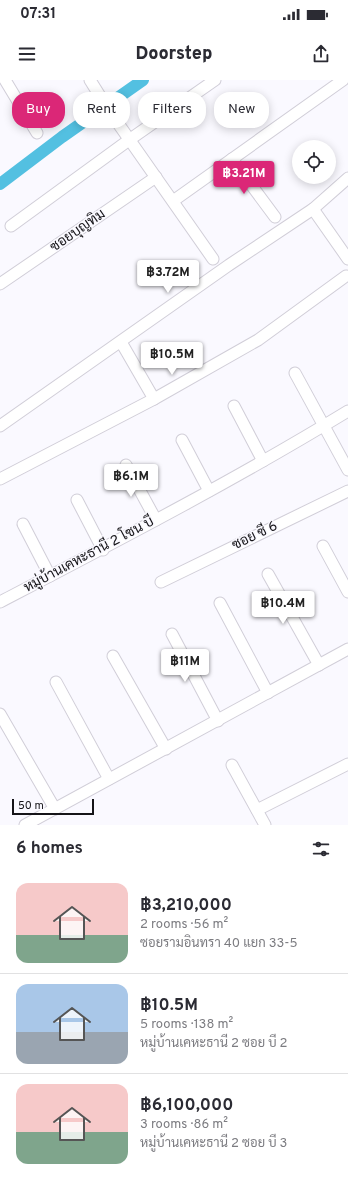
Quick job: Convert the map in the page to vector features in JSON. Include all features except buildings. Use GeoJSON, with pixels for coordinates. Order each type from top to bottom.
{"type":"FeatureCollection","features":[{"type":"Feature","properties":{"kind":"street"},"geometry":{"type":"LineString","coordinates":[[5,80],[37,133]]}},
{"type":"Feature","properties":{"kind":"street"},"geometry":{"type":"LineString","coordinates":[[90,80],[106,107],[213,259]]}},
{"type":"Feature","properties":{"kind":"street"},"geometry":{"type":"LineString","coordinates":[[11,226],[129,140],[215,80]]}},
{"type":"Feature","properties":{"kind":"street"},"geometry":{"type":"LineString","coordinates":[[173,201],[343,80]]}},
{"type":"Feature","properties":{"kind":"street"},"geometry":{"type":"LineString","coordinates":[[232,159],[275,217]]}},
{"type":"Feature","properties":{"kind":"street","name":"ซอยบุญทิม"},"geometry":{"type":"LineString","coordinates":[[0,284],[156,177]]}},
{"type":"Feature","properties":{"kind":"street"},"geometry":{"type":"LineString","coordinates":[[0,426],[229,265],[313,209],[348,178]]}},
{"type":"Feature","properties":{"kind":"street"},"geometry":{"type":"LineString","coordinates":[[0,479],[154,399],[258,340],[347,277],[344,269],[348,260],[313,209]]}},
{"type":"Feature","properties":{"kind":"street"},"geometry":{"type":"LineString","coordinates":[[121,342],[154,399]]}},
{"type":"Feature","properties":{"kind":"street"},"geometry":{"type":"LineString","coordinates":[[295,373],[348,470]]}},
{"type":"Feature","properties":{"kind":"street"},"geometry":{"type":"LineString","coordinates":[[234,406],[262,461]]}},
{"type":"Feature","properties":{"kind":"street","name":"หมู่บ้านเคหะธานี 2 โซน บี"},"geometry":{"type":"LineString","coordinates":[[0,602],[103,550],[348,411]]}},
{"type":"Feature","properties":{"kind":"street"},"geometry":{"type":"LineString","coordinates":[[182,440],[209,491]]}},
{"type":"Feature","properties":{"kind":"street"},"geometry":{"type":"LineString","coordinates":[[126,465],[156,520]]}},
{"type":"Feature","properties":{"kind":"street","name":"ซอย ซี 6"},"geometry":{"type":"LineString","coordinates":[[161,582],[348,490]]}},
{"type":"Feature","properties":{"kind":"street"},"geometry":{"type":"LineString","coordinates":[[77,500],[103,550]]}},
{"type":"Feature","properties":{"kind":"street"},"geometry":{"type":"LineString","coordinates":[[23,524],[50,576]]}},
{"type":"Feature","properties":{"kind":"street"},"geometry":{"type":"LineString","coordinates":[[323,546],[348,592]]}},
{"type":"Feature","properties":{"kind":"street"},"geometry":{"type":"LineString","coordinates":[[268,574],[319,665]]}},
{"type":"Feature","properties":{"kind":"street"},"geometry":{"type":"LineString","coordinates":[[220,603],[268,693]]}},
{"type":"Feature","properties":{"kind":"street"},"geometry":{"type":"LineString","coordinates":[[172,634],[218,721]]}},
{"type":"Feature","properties":{"kind":"street"},"geometry":{"type":"LineString","coordinates":[[25,825],[348,649]]}},
{"type":"Feature","properties":{"kind":"street"},"geometry":{"type":"LineString","coordinates":[[113,656],[166,749]]}},
{"type":"Feature","properties":{"kind":"street"},"geometry":{"type":"LineString","coordinates":[[56,682],[109,779]]}},
{"type":"Feature","properties":{"kind":"street"},"geometry":{"type":"LineString","coordinates":[[0,714],[55,809]]}},
{"type":"Feature","properties":{"kind":"street"},"geometry":{"type":"LineString","coordinates":[[257,810],[348,764]]}},
{"type":"Feature","properties":{"kind":"street"},"geometry":{"type":"LineString","coordinates":[[232,765],[265,825]]}},
{"type":"Feature","properties":{"kind":"waterway"},"geometry":{"type":"LineString","coordinates":[[0,184],[62,137],[143,80]]}}]}
